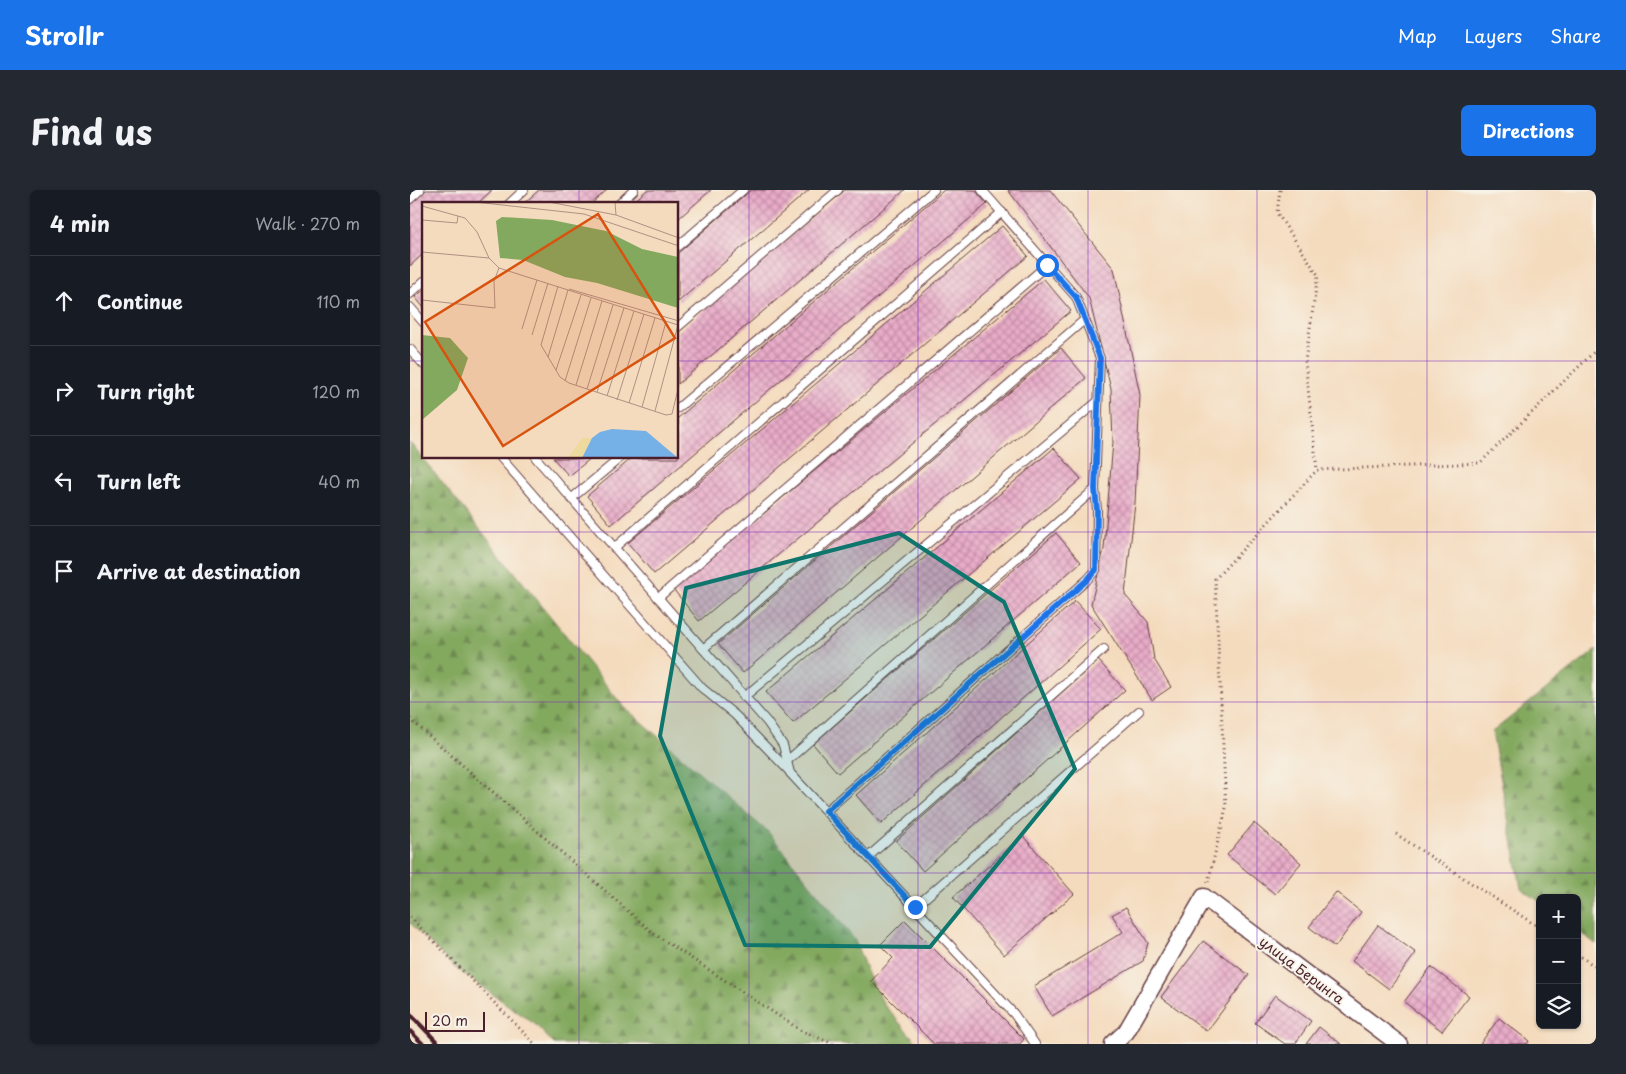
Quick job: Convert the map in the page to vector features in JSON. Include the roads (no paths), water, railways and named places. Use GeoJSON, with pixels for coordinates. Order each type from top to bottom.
{"type":"FeatureCollection","features":[{"type":"Feature","properties":{"kind":"street","name":"улица Беринга"},"geometry":{"type":"LineString","coordinates":[[1113,1044],[1126,1032],[1204,897],[1399,1044]]}},
{"type":"Feature","properties":{"kind":"lane"},"geometry":{"type":"LineString","coordinates":[[410,199],[420,190]]}},
{"type":"Feature","properties":{"kind":"lane"},"geometry":{"type":"LineString","coordinates":[[511,202],[524,190]]}},
{"type":"Feature","properties":{"kind":"lane"},"geometry":{"type":"LineString","coordinates":[[620,202],[634,190]]}},
{"type":"Feature","properties":{"kind":"lane"},"geometry":{"type":"LineString","coordinates":[[679,245],[743,190]]}},
{"type":"Feature","properties":{"kind":"lane"},"geometry":{"type":"LineString","coordinates":[[679,326],[838,190]]}},
{"type":"Feature","properties":{"kind":"lane"},"geometry":{"type":"LineString","coordinates":[[679,407],[934,190]]}},
{"type":"Feature","properties":{"kind":"lane"},"geometry":{"type":"LineString","coordinates":[[826,811],[1096,570],[1097,510],[1095,489],[1100,358],[1076,297],[982,190]]}},
{"type":"Feature","properties":{"kind":"lane"},"geometry":{"type":"LineString","coordinates":[[614,548],[1002,212]]}},
{"type":"Feature","properties":{"kind":"lane"},"geometry":{"type":"LineString","coordinates":[[658,598],[1047,265]]}},
{"type":"Feature","properties":{"kind":"lane"},"geometry":{"type":"LineString","coordinates":[[410,294],[422,283]]}},
{"type":"Feature","properties":{"kind":"lane"},"geometry":{"type":"LineString","coordinates":[[410,307],[422,321]]}},
{"type":"Feature","properties":{"kind":"lane"},"geometry":{"type":"LineString","coordinates":[[702,649],[1084,321]]}},
{"type":"Feature","properties":{"kind":"lane"},"geometry":{"type":"LineString","coordinates":[[410,349],[422,363]]}},
{"type":"Feature","properties":{"kind":"lane"},"geometry":{"type":"LineString","coordinates":[[744,697],[1098,402]]}},
{"type":"Feature","properties":{"kind":"lane"},"geometry":{"type":"LineString","coordinates":[[501,459],[702,688],[735,715],[826,811],[1014,1014],[1035,1044]]}},
{"type":"Feature","properties":{"kind":"lane"},"geometry":{"type":"LineString","coordinates":[[537,459],[767,722],[783,745],[790,773]]}},
{"type":"Feature","properties":{"kind":"lane"},"geometry":{"type":"LineString","coordinates":[[572,498],[619,459]]}},
{"type":"Feature","properties":{"kind":"lane"},"geometry":{"type":"LineString","coordinates":[[788,760],[1095,489]]}},
{"type":"Feature","properties":{"kind":"lane"},"geometry":{"type":"LineString","coordinates":[[868,857],[1104,650]]}},
{"type":"Feature","properties":{"kind":"lane"},"geometry":{"type":"LineString","coordinates":[[915,907],[1139,710]]}},
{"type":"Feature","properties":{"kind":"railway"},"geometry":{"type":"LineString","coordinates":[[410,1014],[439,1044]]}},
{"type":"Feature","properties":{"kind":"railway"},"geometry":{"type":"LineString","coordinates":[[410,1031],[423,1044]]}}]}
